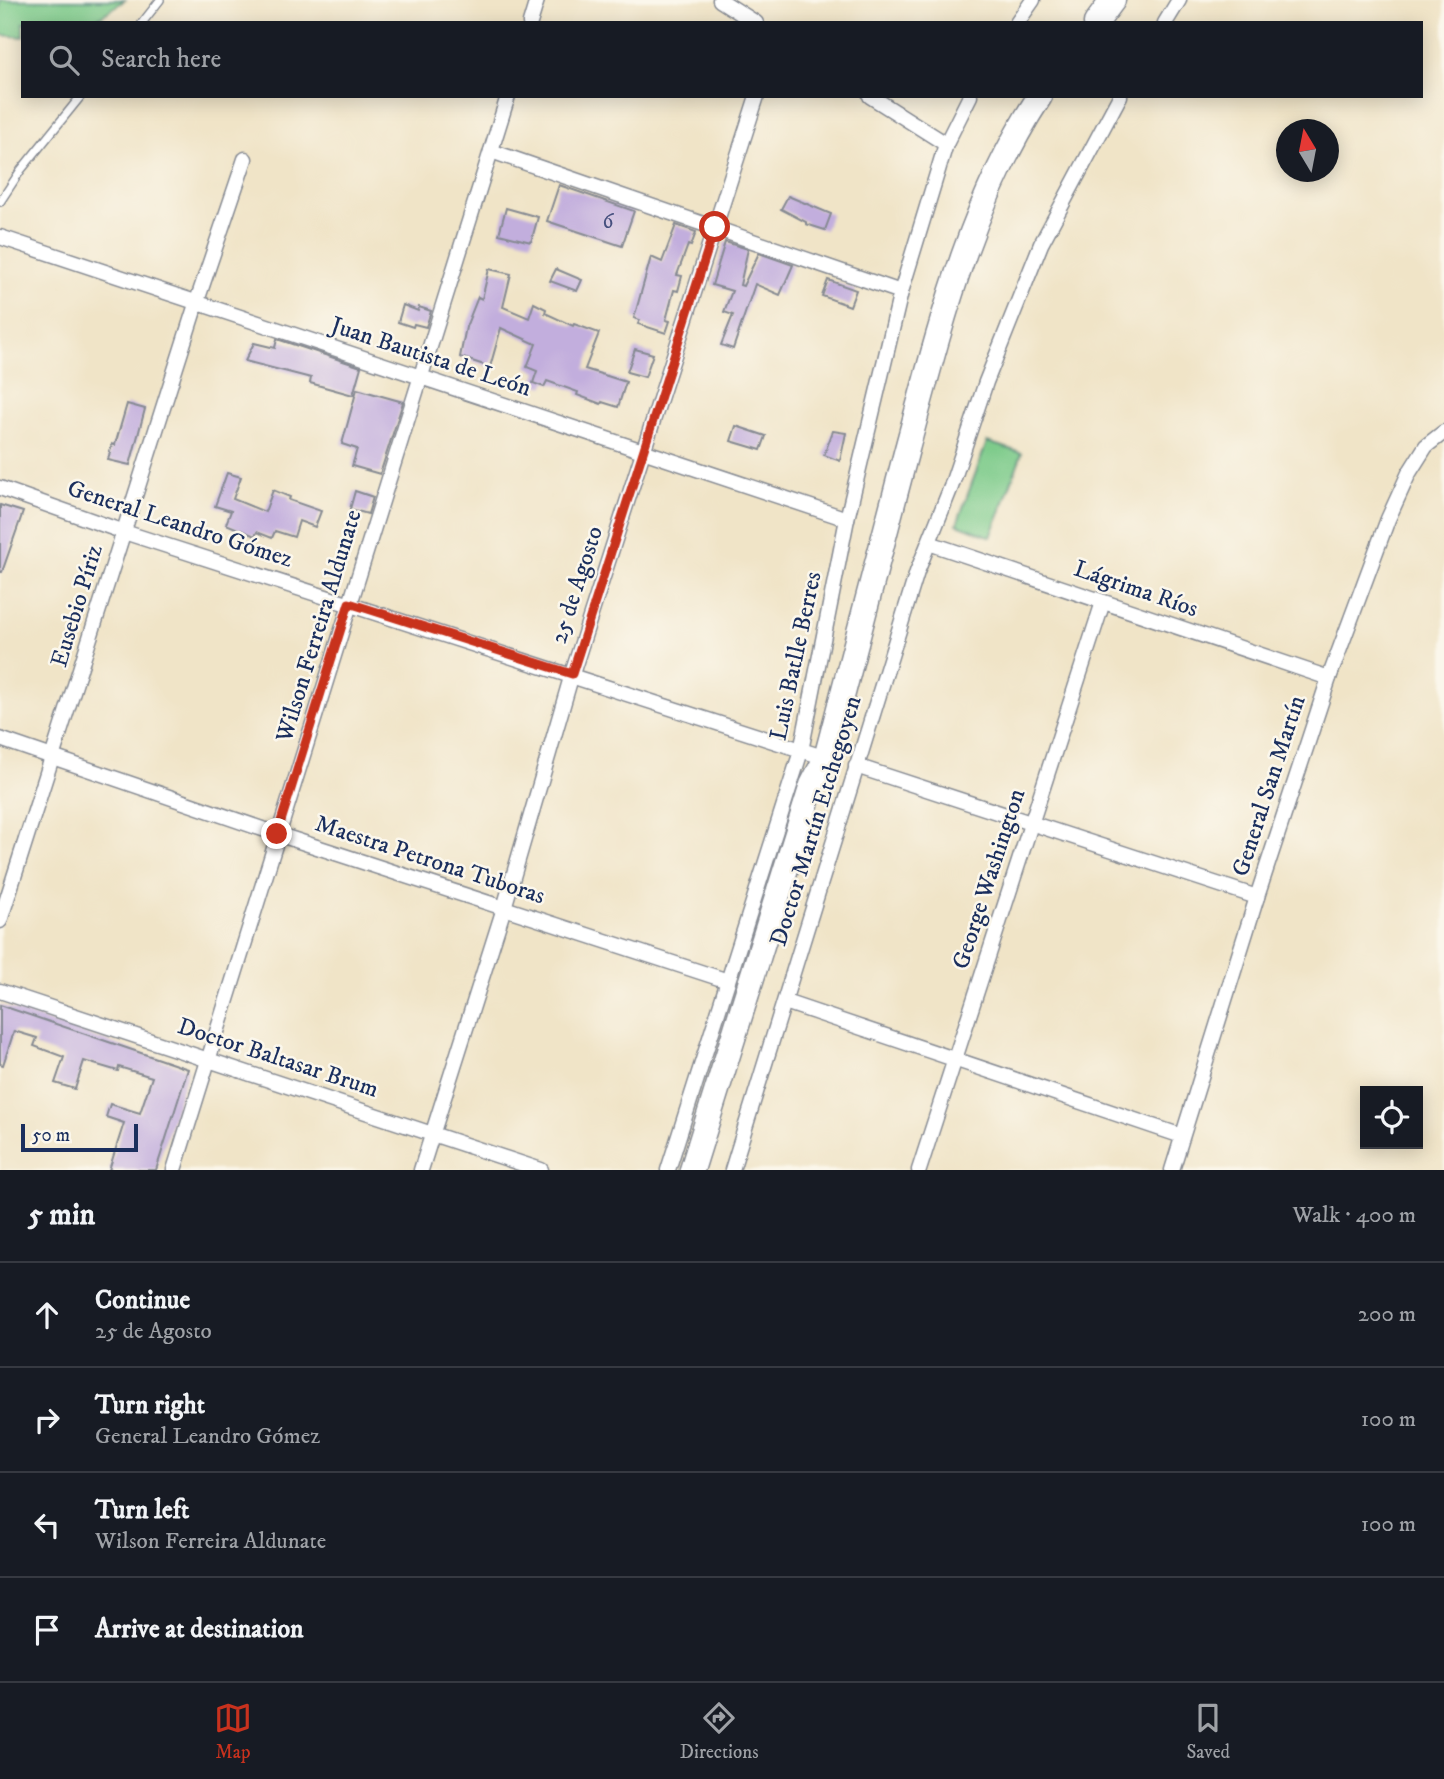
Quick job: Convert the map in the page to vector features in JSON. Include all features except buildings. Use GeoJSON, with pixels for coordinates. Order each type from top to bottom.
{"type":"FeatureCollection","features":[{"type":"Feature","properties":{"kind":"highway"},"geometry":{"type":"LineString","coordinates":[[1097,21],[1113,0]]}},
{"type":"Feature","properties":{"kind":"highway"},"geometry":{"type":"LineString","coordinates":[[692,1170],[812,785],[826,758],[922,393],[959,266],[1004,159],[1039,98]]}},
{"type":"Feature","properties":{"kind":"highway"},"geometry":{"type":"LineString","coordinates":[[709,1170],[827,790],[826,758]]}},
{"type":"Feature","properties":{"kind":"street"},"geometry":{"type":"LineString","coordinates":[[531,21],[537,0]]}},
{"type":"Feature","properties":{"kind":"street"},"geometry":{"type":"LineString","coordinates":[[720,0],[753,21]]}},
{"type":"Feature","properties":{"kind":"street"},"geometry":{"type":"LineString","coordinates":[[1018,21],[1033,0]]}},
{"type":"Feature","properties":{"kind":"street"},"geometry":{"type":"LineString","coordinates":[[1166,21],[1179,0]]}},
{"type":"Feature","properties":{"kind":"street","name":"Wilson Ferreira Aldunate"},"geometry":{"type":"LineString","coordinates":[[174,1170],[507,98]]}},
{"type":"Feature","properties":{"kind":"street","name":"25 de Agosto"},"geometry":{"type":"LineString","coordinates":[[421,1170],[504,908],[572,674],[756,98]]}},
{"type":"Feature","properties":{"kind":"street"},"geometry":{"type":"LineString","coordinates":[[873,98],[946,144]]}},
{"type":"Feature","properties":{"kind":"street","name":"Luis Batlle Berres"},"geometry":{"type":"LineString","coordinates":[[668,1170],[801,751],[847,519],[901,292],[946,144],[969,98]]}},
{"type":"Feature","properties":{"kind":"street","name":"Doctor Martín Etchegoyen"},"geometry":{"type":"LineString","coordinates":[[732,1170],[909,595],[951,487],[986,382],[1041,244],[1120,98]]}},
{"type":"Feature","properties":{"kind":"street"},"geometry":{"type":"LineString","coordinates":[[491,151],[901,292]]}},
{"type":"Feature","properties":{"kind":"street","name":"Eusebio Píriz"},"geometry":{"type":"LineString","coordinates":[[0,921],[196,304],[245,159]]}},
{"type":"Feature","properties":{"kind":"street","name":"Juan Bautista de León"},"geometry":{"type":"LineString","coordinates":[[0,237],[847,519]]}},
{"type":"Feature","properties":{"kind":"street","name":"General San Martín"},"geometry":{"type":"LineString","coordinates":[[1172,1170],[1329,678],[1388,519],[1409,473],[1426,446],[1444,432]]}},
{"type":"Feature","properties":{"kind":"street","name":"General Leandro Gómez"},"geometry":{"type":"LineString","coordinates":[[0,488],[124,532],[572,674],[826,758]]}},
{"type":"Feature","properties":{"kind":"street","name":"Lágrima Ríos"},"geometry":{"type":"LineString","coordinates":[[929,543],[1329,678]]}},
{"type":"Feature","properties":{"kind":"street","name":"George Washington"},"geometry":{"type":"LineString","coordinates":[[919,1170],[1103,602]]}},
{"type":"Feature","properties":{"kind":"street","name":"Maestra Petrona Tuboras"},"geometry":{"type":"LineString","coordinates":[[0,739],[277,834],[728,981]]}},
{"type":"Feature","properties":{"kind":"street"},"geometry":{"type":"LineString","coordinates":[[856,766],[1257,897]]}},
{"type":"Feature","properties":{"kind":"street","name":"Doctor Baltasar Brum"},"geometry":{"type":"LineString","coordinates":[[0,991],[541,1170]]}},
{"type":"Feature","properties":{"kind":"street"},"geometry":{"type":"LineString","coordinates":[[785,1002],[1182,1136]]}},
{"type":"Feature","properties":{"kind":"lane"},"geometry":{"type":"LineString","coordinates":[[144,21],[160,0]]}},
{"type":"Feature","properties":{"kind":"lane"},"geometry":{"type":"LineString","coordinates":[[0,202],[21,170],[79,98]]}},
{"type":"Feature","properties":{"kind":"green space"},"geometry":{"type":"Polygon","coordinates":[[[0,0],[125,0],[94,21],[21,21],[21,37],[0,35],[0,0]]]}},
{"type":"Feature","properties":{"kind":"green space"},"geometry":{"type":"Polygon","coordinates":[[[987,442],[1022,453],[991,537],[957,524],[987,442]]]}},
{"type":"Feature","properties":{"kind":"route"},"geometry":{"type":"LineString","coordinates":[[277,834],[349,603],[572,674],[715,227]]}}]}
